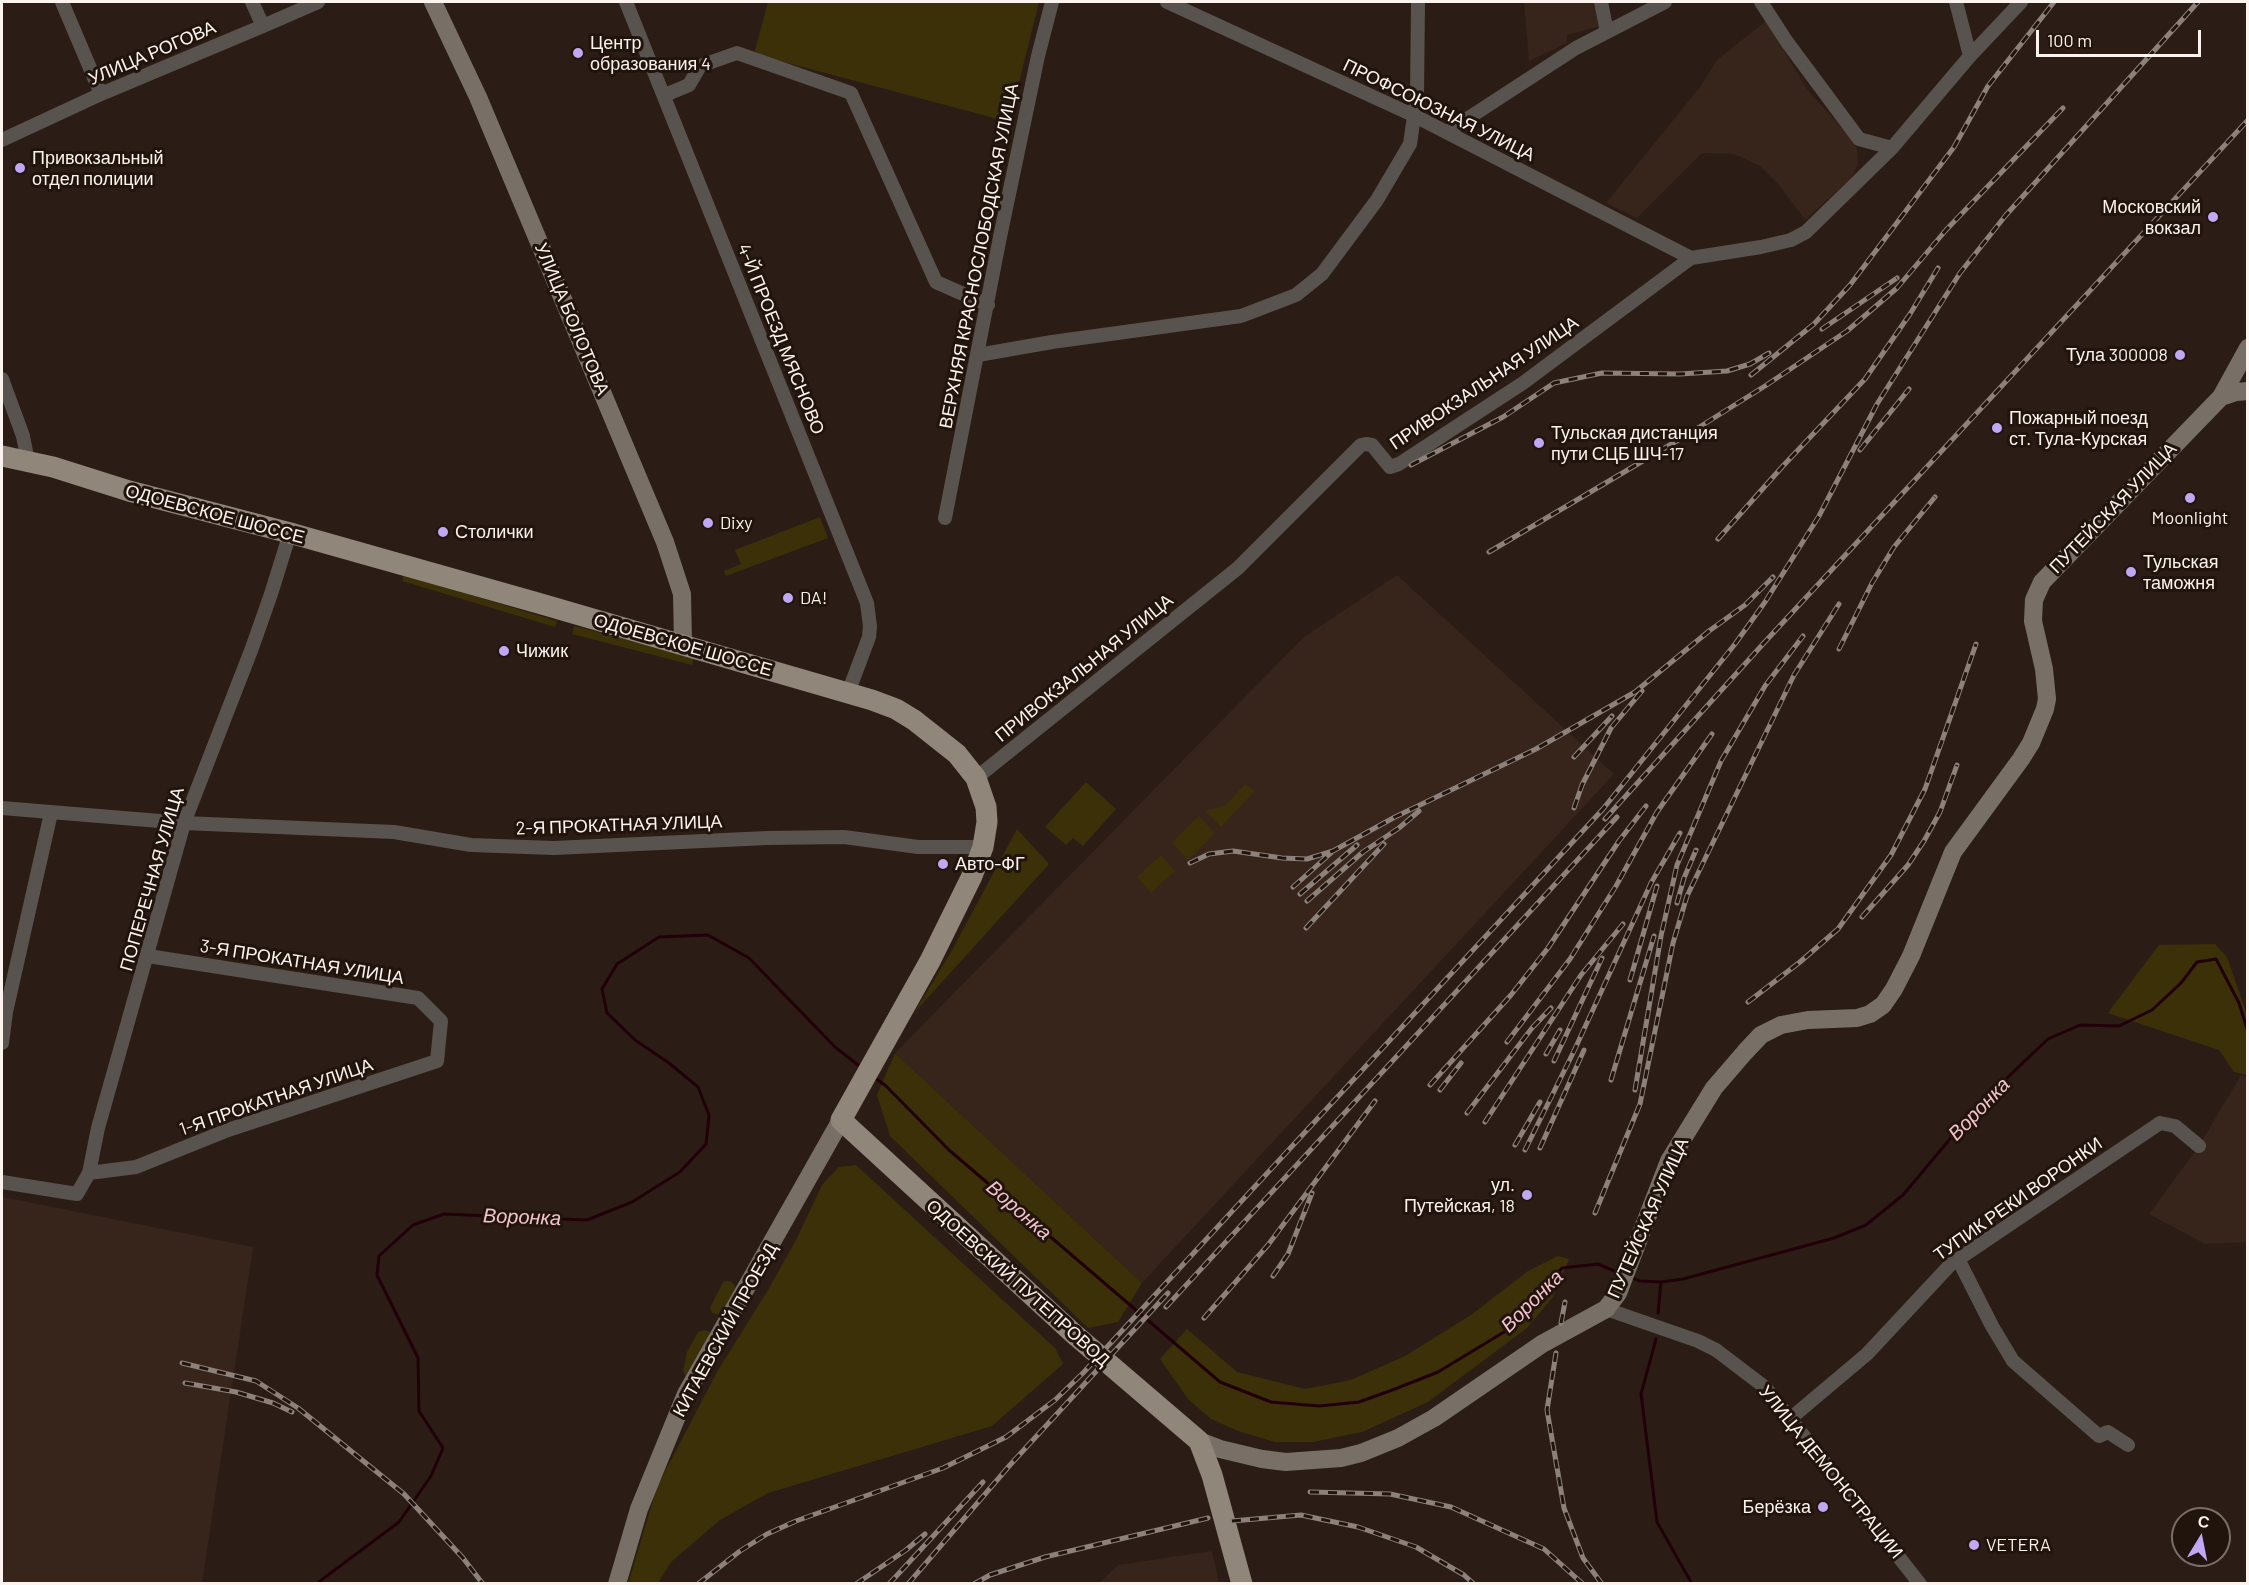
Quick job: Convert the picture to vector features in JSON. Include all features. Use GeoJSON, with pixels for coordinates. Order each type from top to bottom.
{"type":"FeatureCollection","features":[{"type":"Feature","properties":{"kind":"main road","name":"ОДОЕВСКОЕ ШОССЕ"},"geometry":{"type":"LineString","coordinates":[[2,456],[290,533],[683,644],[848,693],[896,710],[915,720],[957,754],[976,778],[986,807],[987,822],[983,847],[972,876],[930,961],[841,1120]]}},
{"type":"Feature","properties":{"kind":"main road","name":"ОДОЕВСКИЙ ПУТЕПРОВОД"},"geometry":{"type":"LineString","coordinates":[[841,1120],[1074,1334],[1198,1441]]}},
{"type":"Feature","properties":{"kind":"main road"},"geometry":{"type":"LineString","coordinates":[[1198,1441],[1212,1474],[1241,1577]]}},
{"type":"Feature","properties":{"kind":"street"},"geometry":{"type":"LineString","coordinates":[[62,2],[101,94]]}},
{"type":"Feature","properties":{"kind":"street"},"geometry":{"type":"LineString","coordinates":[[252,2],[263,26]]}},
{"type":"Feature","properties":{"kind":"street","name":"УЛИЦА РОГОВА"},"geometry":{"type":"LineString","coordinates":[[2,141],[101,94],[318,2]]}},
{"type":"Feature","properties":{"kind":"street","name":"УЛИЦА БОЛОТОВА"},"geometry":{"type":"LineString","coordinates":[[434,2],[483,108],[665,542],[682,594],[683,644]]}},
{"type":"Feature","properties":{"kind":"street","name":"4-Й ПРОЕЗД МЯСНОВО"},"geometry":{"type":"LineString","coordinates":[[626,2],[867,603],[869,637],[848,693]]}},
{"type":"Feature","properties":{"kind":"street","name":"ВЕРХНЯЯ КРАСНОСЛОБОДСКАЯ УЛИЦА"},"geometry":{"type":"LineString","coordinates":[[945,518],[1036,67],[1052,2]]}},
{"type":"Feature","properties":{"kind":"street","name":"ПРОФСОЮЗНАЯ УЛИЦА"},"geometry":{"type":"LineString","coordinates":[[1167,2],[1415,116],[1691,258]]}},
{"type":"Feature","properties":{"kind":"street"},"geometry":{"type":"LineString","coordinates":[[978,355],[1063,340],[1241,316],[1296,295],[1322,274],[1377,200],[1410,144],[1415,116],[1418,2]]}},
{"type":"Feature","properties":{"kind":"street"},"geometry":{"type":"LineString","coordinates":[[1601,2],[1607,32]]}},
{"type":"Feature","properties":{"kind":"street"},"geometry":{"type":"LineString","coordinates":[[1447,132],[1576,48],[1665,2]]}},
{"type":"Feature","properties":{"kind":"street"},"geometry":{"type":"LineString","coordinates":[[1761,2],[1786,42],[1859,139],[1892,148]]}},
{"type":"Feature","properties":{"kind":"street"},"geometry":{"type":"LineString","coordinates":[[1956,2],[1970,56]]}},
{"type":"Feature","properties":{"kind":"street","name":"ПРИВОКЗАЛЬНАЯ УЛИЦА"},"geometry":{"type":"LineString","coordinates":[[976,778],[1238,568],[1361,445],[1372,445],[1390,467],[1399,464],[1523,382],[1691,258],[1761,247],[1791,240],[1806,232],[1892,148],[1970,56],[2021,2]]}},
{"type":"Feature","properties":{"kind":"street"},"geometry":{"type":"LineString","coordinates":[[664,95],[689,85],[700,66],[737,53],[851,93],[936,282],[988,305]]}},
{"type":"Feature","properties":{"kind":"street","name":"ПУТЕЙСКАЯ УЛИЦА"},"geometry":{"type":"LineString","coordinates":[[1606,1309],[1618,1293],[1633,1258],[1652,1200],[1669,1161],[1688,1127],[1714,1088],[1761,1035],[1781,1024],[1857,1018],[1870,1014],[1883,1005],[1894,989],[1911,956],[1953,852],[2021,759],[2031,743],[2045,709],[2047,699],[2044,669],[2033,621],[2034,600],[2042,582],[2221,397],[2247,348]]}},
{"type":"Feature","properties":{"kind":"street"},"geometry":{"type":"LineString","coordinates":[[2,379],[22,436],[28,462]]}},
{"type":"Feature","properties":{"kind":"street"},"geometry":{"type":"LineString","coordinates":[[2221,397],[2247,391]]}},
{"type":"Feature","properties":{"kind":"street","name":"ПОПЕРЕЧНАЯ УЛИЦА"},"geometry":{"type":"LineString","coordinates":[[89,1173],[98,1128],[184,823],[272,594],[290,533]]}},
{"type":"Feature","properties":{"kind":"street","name":"2-Я ПРОКАТНАЯ УЛИЦА"},"geometry":{"type":"LineString","coordinates":[[2,808],[184,823],[394,831],[471,844],[554,848],[767,838],[844,837],[918,847],[983,847]]}},
{"type":"Feature","properties":{"kind":"street"},"geometry":{"type":"LineString","coordinates":[[2,1043],[6,1012],[51,813]]}},
{"type":"Feature","properties":{"kind":"street","name":"3-Я ПРОКАТНАЯ УЛИЦА"},"geometry":{"type":"LineString","coordinates":[[148,956],[418,998],[441,1022]]}},
{"type":"Feature","properties":{"kind":"street","name":"1-Я ПРОКАТНАЯ УЛИЦА"},"geometry":{"type":"LineString","coordinates":[[89,1173],[136,1167],[228,1130],[437,1061],[441,1022]]}},
{"type":"Feature","properties":{"kind":"street","name":"КИТАЕВСКИЙ ПРОЕЗД"},"geometry":{"type":"LineString","coordinates":[[617,1584],[639,1509],[686,1394],[841,1120]]}},
{"type":"Feature","properties":{"kind":"street","name":"ТУПИК РЕКИ ВОРОНКИ"},"geometry":{"type":"LineString","coordinates":[[1791,1418],[1867,1354],[1951,1264],[2160,1123],[2175,1126],[2199,1146]]}},
{"type":"Feature","properties":{"kind":"street"},"geometry":{"type":"LineString","coordinates":[[2,1182],[77,1194],[89,1173]]}},
{"type":"Feature","properties":{"kind":"street"},"geometry":{"type":"LineString","coordinates":[[1958,1259],[1992,1326],[2013,1361],[2099,1436],[2108,1432],[2128,1444]]}},
{"type":"Feature","properties":{"kind":"street"},"geometry":{"type":"LineString","coordinates":[[1198,1441],[1238,1453],[1286,1462],[1341,1458],[1361,1453],[1398,1438],[1442,1413],[1542,1344],[1606,1309]]}},
{"type":"Feature","properties":{"kind":"street","name":"УЛИЦА ДЕМОНСТРАЦИИ"},"geometry":{"type":"LineString","coordinates":[[1606,1309],[1698,1341],[1716,1350],[1766,1388],[1920,1584]]}},
{"type":"Feature","properties":{"kind":"shaded area"},"geometry":{"type":"Polygon","coordinates":[[[768,2],[1039,2],[1009,122],[754,54],[768,2]]]}},
{"type":"Feature","properties":{"kind":"shaded area"},"geometry":{"type":"Polygon","coordinates":[[[1524,2],[1596,2],[1601,26],[1567,35],[1567,43],[1529,61],[1524,2]]]}},
{"type":"Feature","properties":{"kind":"shaded area"},"geometry":{"type":"Polygon","coordinates":[[[1766,21],[1809,92],[1857,148],[1858,164],[1851,178],[1805,220],[1780,186],[1760,166],[1734,154],[1702,153],[1637,218],[1606,203],[1700,87],[1717,60],[1766,21]]]}},
{"type":"Feature","properties":{"kind":"shaded area"},"geometry":{"type":"Polygon","coordinates":[[[820,517],[828,538],[726,576],[724,571],[741,564],[735,550],[820,517]]]}},
{"type":"Feature","properties":{"kind":"shaded area"},"geometry":{"type":"Polygon","coordinates":[[[404,575],[557,621],[555,627],[402,581],[404,575]]]}},
{"type":"Feature","properties":{"kind":"shaded area"},"geometry":{"type":"Polygon","coordinates":[[[1397,575],[1614,774],[1142,1283],[895,1053],[1304,637],[1397,575]]]}},
{"type":"Feature","properties":{"kind":"shaded area"},"geometry":{"type":"Polygon","coordinates":[[[574,626],[694,657],[692,665],[572,634],[574,626]]]}},
{"type":"Feature","properties":{"kind":"shaded area"},"geometry":{"type":"Polygon","coordinates":[[[1086,782],[1116,809],[1083,846],[1073,838],[1066,845],[1045,827],[1086,782]]]}},
{"type":"Feature","properties":{"kind":"shaded area"},"geometry":{"type":"Polygon","coordinates":[[[1245,784],[1255,791],[1221,827],[1205,811],[1225,806],[1245,784]]]}},
{"type":"Feature","properties":{"kind":"shaded area"},"geometry":{"type":"Polygon","coordinates":[[[1199,816],[1215,833],[1188,860],[1172,843],[1199,816]]]}},
{"type":"Feature","properties":{"kind":"shaded area"},"geometry":{"type":"Polygon","coordinates":[[[1017,829],[1049,864],[914,1013],[951,952],[1017,829]]]}},
{"type":"Feature","properties":{"kind":"shaded area"},"geometry":{"type":"Polygon","coordinates":[[[1161,855],[1175,871],[1151,893],[1137,877],[1161,855]]]}},
{"type":"Feature","properties":{"kind":"shaded area"},"geometry":{"type":"Polygon","coordinates":[[[2215,944],[2227,957],[2247,1015],[2247,1075],[2234,1072],[2219,1050],[2108,1013],[2159,945],[2215,944]]]}},
{"type":"Feature","properties":{"kind":"shaded area"},"geometry":{"type":"Polygon","coordinates":[[[895,1053],[1142,1283],[1118,1322],[1088,1328],[890,1136],[877,1095],[895,1053]]]}},
{"type":"Feature","properties":{"kind":"shaded area"},"geometry":{"type":"Polygon","coordinates":[[[2241,1075],[2247,1077],[2247,1242],[2205,1244],[2149,1214],[2199,1146],[2241,1075]]]}},
{"type":"Feature","properties":{"kind":"shaded area"},"geometry":{"type":"Polygon","coordinates":[[[856,1165],[1055,1348],[1063,1364],[992,1426],[768,1493],[720,1520],[671,1562],[658,1583],[628,1584],[657,1487],[717,1372],[768,1290],[796,1240],[822,1185],[839,1167],[856,1165]]]}},
{"type":"Feature","properties":{"kind":"shaded area"},"geometry":{"type":"Polygon","coordinates":[[[2,1197],[253,1247],[202,1583],[2,1583],[2,1197]]]}},
{"type":"Feature","properties":{"kind":"shaded area"},"geometry":{"type":"Polygon","coordinates":[[[1558,1256],[1569,1259],[1553,1297],[1527,1328],[1428,1402],[1362,1432],[1313,1442],[1275,1442],[1238,1431],[1211,1419],[1188,1399],[1160,1359],[1187,1329],[1237,1372],[1305,1389],[1351,1380],[1405,1356],[1471,1315],[1528,1271],[1558,1256]]]}},
{"type":"Feature","properties":{"kind":"shaded area"},"geometry":{"type":"Polygon","coordinates":[[[723,1282],[732,1282],[736,1288],[726,1312],[719,1315],[712,1313],[710,1308],[723,1282]]]}},
{"type":"Feature","properties":{"kind":"shaded area"},"geometry":{"type":"Polygon","coordinates":[[[704,1330],[713,1333],[686,1376],[683,1372],[687,1352],[698,1332],[704,1330]]]}},
{"type":"Feature","properties":{"kind":"shaded area"},"geometry":{"type":"Polygon","coordinates":[[[1212,1551],[1219,1583],[1100,1583],[1118,1565],[1212,1551]]]}},
{"type":"Feature","properties":{"kind":"waterway","name":"Воронка"},"geometry":{"type":"LineString","coordinates":[[316,1584],[399,1522],[431,1476],[443,1448],[419,1411],[418,1358],[377,1275],[379,1256],[413,1225],[444,1214],[587,1220],[632,1202],[680,1172],[706,1144],[709,1115],[698,1087],[669,1063],[635,1040],[607,1013],[602,989],[617,964],[659,937],[708,935],[749,958],[835,1047],[862,1068]]}},
{"type":"Feature","properties":{"kind":"waterway","name":"Воронка"},"geometry":{"type":"LineString","coordinates":[[1630,1277],[1640,1281],[1661,1282],[1683,1279],[1834,1238],[1866,1225],[1903,1195],[1960,1127],[1991,1100],[2008,1077],[2048,1039],[2080,1025],[2119,1026],[2152,1010],[2181,983],[2197,962],[2216,959],[2239,1003],[2248,1032]]}},
{"type":"Feature","properties":{"kind":"waterway","name":"Воронка"},"geometry":{"type":"LineString","coordinates":[[874,1077],[886,1086],[949,1150],[1220,1382],[1271,1402],[1319,1406],[1359,1402],[1395,1389],[1438,1372],[1509,1329],[1562,1268],[1598,1264],[1619,1273]]}},
{"type":"Feature","properties":{"kind":"waterway"},"geometry":{"type":"LineString","coordinates":[[1658,1313],[1661,1282]]}},
{"type":"Feature","properties":{"kind":"waterway"},"geometry":{"type":"LineString","coordinates":[[1656,1339],[1641,1394],[1657,1522],[1692,1584]]}},
{"type":"Feature","properties":{"kind":"railway"},"geometry":{"type":"LineString","coordinates":[[1751,375],[1814,324],[1850,285],[1954,147],[1988,86],[2054,2]]}},
{"type":"Feature","properties":{"kind":"railway"},"geometry":{"type":"LineString","coordinates":[[698,1584],[740,1551],[767,1534],[796,1521],[943,1468],[1006,1437],[1055,1400],[1083,1373],[1603,809],[1735,644],[1765,602],[1819,516],[1877,404],[1960,273],[2006,215],[2198,2]]}},
{"type":"Feature","properties":{"kind":"railway"},"geometry":{"type":"LineString","coordinates":[[1489,552],[1685,436],[1847,331],[1897,288],[1946,230],[2063,108]]}},
{"type":"Feature","properties":{"kind":"railway"},"geometry":{"type":"LineString","coordinates":[[1605,819],[1763,644],[2248,120]]}},
{"type":"Feature","properties":{"kind":"railway"},"geometry":{"type":"LineString","coordinates":[[1718,539],[1865,379],[1910,314],[1938,268]]}},
{"type":"Feature","properties":{"kind":"railway"},"geometry":{"type":"LineString","coordinates":[[1822,329],[1897,278]]}},
{"type":"Feature","properties":{"kind":"railway"},"geometry":{"type":"LineString","coordinates":[[1411,465],[1503,417],[1554,383],[1602,373],[1680,374],[1727,371],[1750,364],[1769,353]]}},
{"type":"Feature","properties":{"kind":"railway"},"geometry":{"type":"LineString","coordinates":[[1860,450],[1909,389]]}},
{"type":"Feature","properties":{"kind":"railway"},"geometry":{"type":"LineString","coordinates":[[1839,649],[1872,583],[1894,547],[1935,497]]}},
{"type":"Feature","properties":{"kind":"railway"},"geometry":{"type":"LineString","coordinates":[[1190,863],[1209,854],[1233,851],[1307,859],[1333,851],[1395,817],[1536,749],[1635,692],[1709,631],[1745,605],[1773,577]]}},
{"type":"Feature","properties":{"kind":"railway"},"geometry":{"type":"LineString","coordinates":[[1595,1213],[1640,1104],[1673,943],[1687,896],[1794,675],[1839,604]]}},
{"type":"Feature","properties":{"kind":"railway"},"geometry":{"type":"LineString","coordinates":[[1635,1090],[1661,936],[1677,865],[1721,761],[1765,686],[1803,636]]}},
{"type":"Feature","properties":{"kind":"railway"},"geometry":{"type":"LineString","coordinates":[[1748,1002],[1838,929],[1891,855],[1925,789],[1976,644]]}},
{"type":"Feature","properties":{"kind":"railway"},"geometry":{"type":"LineString","coordinates":[[1574,808],[1582,785],[1611,728],[1642,691]]}},
{"type":"Feature","properties":{"kind":"railway"},"geometry":{"type":"LineString","coordinates":[[1574,757],[1612,716]]}},
{"type":"Feature","properties":{"kind":"railway"},"geometry":{"type":"LineString","coordinates":[[1507,1042],[1570,959],[1616,886],[1657,812],[1712,734]]}},
{"type":"Feature","properties":{"kind":"railway"},"geometry":{"type":"LineString","coordinates":[[1862,917],[1908,865],[1924,841],[1940,812],[1957,765]]}},
{"type":"Feature","properties":{"kind":"railway"},"geometry":{"type":"LineString","coordinates":[[1430,1085],[1511,995],[1548,948],[1619,841],[1646,806]]}},
{"type":"Feature","properties":{"kind":"railway"},"geometry":{"type":"LineString","coordinates":[[1307,901],[1363,852],[1399,828],[1419,811]]}},
{"type":"Feature","properties":{"kind":"railway"},"geometry":{"type":"LineString","coordinates":[[1166,1307],[1617,817]]}},
{"type":"Feature","properties":{"kind":"railway"},"geometry":{"type":"LineString","coordinates":[[1525,1150],[1574,1051],[1651,883],[1680,833]]}},
{"type":"Feature","properties":{"kind":"railway"},"geometry":{"type":"LineString","coordinates":[[1306,928],[1384,844]]}},
{"type":"Feature","properties":{"kind":"railway"},"geometry":{"type":"LineString","coordinates":[[1300,894],[1357,845]]}},
{"type":"Feature","properties":{"kind":"railway"},"geometry":{"type":"LineString","coordinates":[[1677,903],[1684,878],[1696,850]]}},
{"type":"Feature","properties":{"kind":"railway"},"geometry":{"type":"LineString","coordinates":[[1293,887],[1331,853]]}},
{"type":"Feature","properties":{"kind":"railway"},"geometry":{"type":"LineString","coordinates":[[1630,980],[1657,886]]}},
{"type":"Feature","properties":{"kind":"railway"},"geometry":{"type":"LineString","coordinates":[[1485,1122],[1581,975],[1623,924]]}},
{"type":"Feature","properties":{"kind":"railway"},"geometry":{"type":"LineString","coordinates":[[1611,1080],[1654,936]]}},
{"type":"Feature","properties":{"kind":"railway"},"geometry":{"type":"LineString","coordinates":[[1554,1061],[1602,958]]}},
{"type":"Feature","properties":{"kind":"railway"},"geometry":{"type":"LineString","coordinates":[[1467,1113],[1532,1028],[1551,1008]]}},
{"type":"Feature","properties":{"kind":"railway"},"geometry":{"type":"LineString","coordinates":[[1546,1054],[1560,1030]]}},
{"type":"Feature","properties":{"kind":"railway"},"geometry":{"type":"LineString","coordinates":[[1540,1148],[1584,1050]]}},
{"type":"Feature","properties":{"kind":"railway"},"geometry":{"type":"LineString","coordinates":[[1440,1090],[1461,1063]]}},
{"type":"Feature","properties":{"kind":"railway"},"geometry":{"type":"LineString","coordinates":[[1204,1318],[1268,1245],[1375,1101]]}},
{"type":"Feature","properties":{"kind":"railway"},"geometry":{"type":"LineString","coordinates":[[1515,1145],[1540,1102]]}},
{"type":"Feature","properties":{"kind":"railway"},"geometry":{"type":"LineString","coordinates":[[1273,1276],[1288,1254],[1312,1193]]}},
{"type":"Feature","properties":{"kind":"railway"},"geometry":{"type":"LineString","coordinates":[[908,1584],[1010,1465],[1168,1293]]}},
{"type":"Feature","properties":{"kind":"railway"},"geometry":{"type":"LineString","coordinates":[[1561,1323],[1565,1302]]}},
{"type":"Feature","properties":{"kind":"railway"},"geometry":{"type":"LineString","coordinates":[[1556,1353],[1547,1410],[1564,1508],[1583,1558],[1602,1584]]}},
{"type":"Feature","properties":{"kind":"railway"},"geometry":{"type":"LineString","coordinates":[[182,1363],[256,1381],[298,1408],[404,1494],[463,1558],[483,1584]]}},
{"type":"Feature","properties":{"kind":"railway"},"geometry":{"type":"LineString","coordinates":[[185,1383],[236,1392],[273,1403],[292,1412]]}},
{"type":"Feature","properties":{"kind":"railway"},"geometry":{"type":"LineString","coordinates":[[889,1584],[983,1482]]}},
{"type":"Feature","properties":{"kind":"railway"},"geometry":{"type":"LineString","coordinates":[[1310,1492],[1390,1494],[1451,1507],[1544,1549],[1583,1584]]}},
{"type":"Feature","properties":{"kind":"railway"},"geometry":{"type":"LineString","coordinates":[[1232,1521],[1301,1515],[1358,1527],[1416,1547],[1464,1575],[1474,1584]]}},
{"type":"Feature","properties":{"kind":"railway"},"geometry":{"type":"LineString","coordinates":[[974,1584],[990,1575],[1045,1557],[1208,1518]]}},
{"type":"Feature","properties":{"kind":"railway"},"geometry":{"type":"LineString","coordinates":[[856,1584],[906,1550],[925,1534]]}},
{"type":"Feature","properties":{"kind":"place","name":"Центр образования 4"},"geometry":{"type":"Point","coordinates":[578,53]}},
{"type":"Feature","properties":{"kind":"place","name":"Привокзальный отдел полиции"},"geometry":{"type":"Point","coordinates":[20,168]}},
{"type":"Feature","properties":{"kind":"place","name":"Московский вокзал"},"geometry":{"type":"Point","coordinates":[2213,217]}},
{"type":"Feature","properties":{"kind":"place","name":"Тула 300008"},"geometry":{"type":"Point","coordinates":[2180,355]}},
{"type":"Feature","properties":{"kind":"place","name":"Пожарный поезд ст. Тула-Курская"},"geometry":{"type":"Point","coordinates":[1997,428]}},
{"type":"Feature","properties":{"kind":"place","name":"Тульская дистанция пути СЦБ ШЧ-17"},"geometry":{"type":"Point","coordinates":[1539,443]}},
{"type":"Feature","properties":{"kind":"place","name":"Moonlight"},"geometry":{"type":"Point","coordinates":[2190,498]}},
{"type":"Feature","properties":{"kind":"place","name":"Dixy"},"geometry":{"type":"Point","coordinates":[708,523]}},
{"type":"Feature","properties":{"kind":"place","name":"Столички"},"geometry":{"type":"Point","coordinates":[443,532]}},
{"type":"Feature","properties":{"kind":"place","name":"Тульская таможня"},"geometry":{"type":"Point","coordinates":[2131,572]}},
{"type":"Feature","properties":{"kind":"place","name":"DA!"},"geometry":{"type":"Point","coordinates":[788,598]}},
{"type":"Feature","properties":{"kind":"place","name":"Чижик"},"geometry":{"type":"Point","coordinates":[504,651]}},
{"type":"Feature","properties":{"kind":"place","name":"Авто-ФГ"},"geometry":{"type":"Point","coordinates":[943,864]}},
{"type":"Feature","properties":{"kind":"place","name":"ул. Путейская, 18"},"geometry":{"type":"Point","coordinates":[1527,1195]}},
{"type":"Feature","properties":{"kind":"place","name":"Берёзка"},"geometry":{"type":"Point","coordinates":[1823,1507]}},
{"type":"Feature","properties":{"kind":"place","name":"VETERA"},"geometry":{"type":"Point","coordinates":[1974,1545]}}]}
